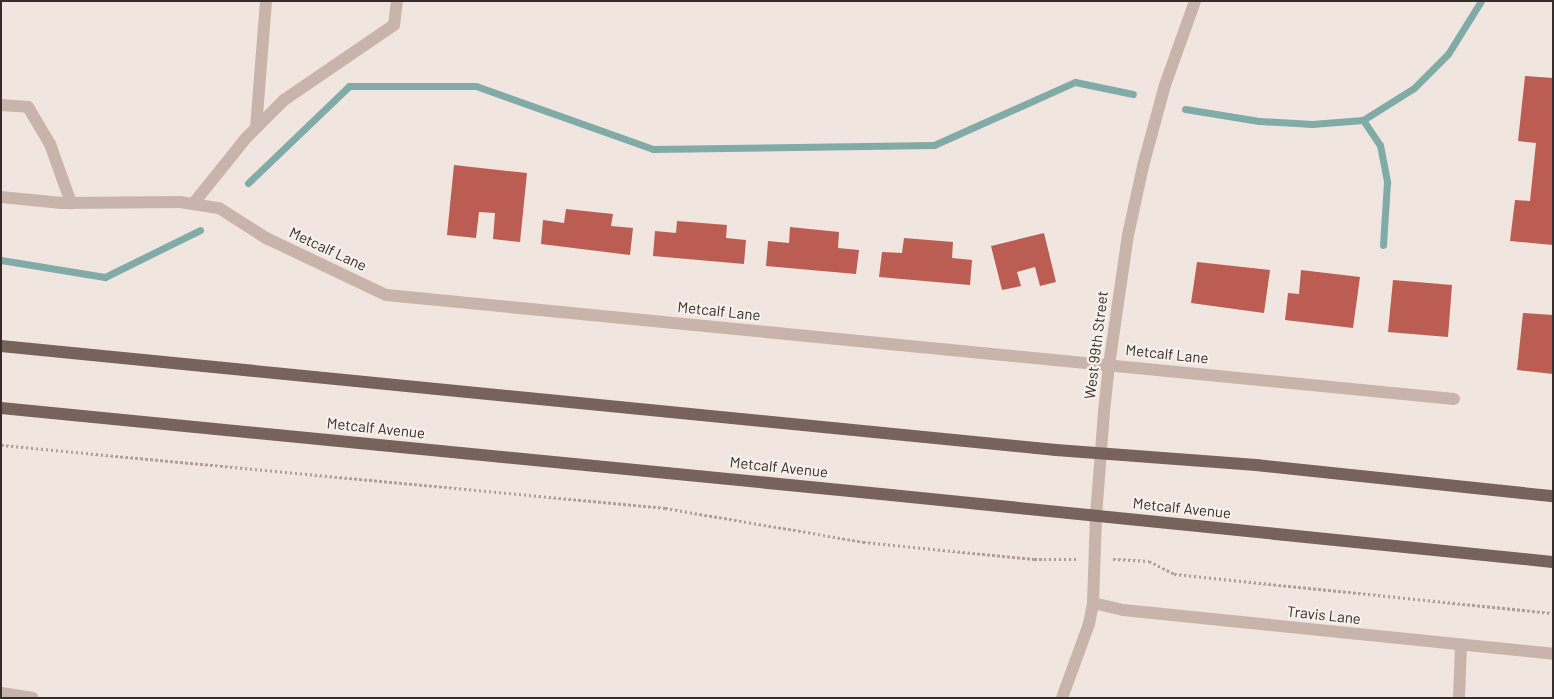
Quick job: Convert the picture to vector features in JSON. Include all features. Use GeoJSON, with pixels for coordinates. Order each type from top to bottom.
{"type":"FeatureCollection","features":[{"type":"Feature","properties":{"kind":"main road"},"geometry":{"type":"LineString","coordinates":[[1,346],[1553,496]]}},
{"type":"Feature","properties":{"kind":"main road","name":"Metcalf Avenue"},"geometry":{"type":"LineString","coordinates":[[1,408],[1553,562]]}},
{"type":"Feature","properties":{"kind":"street"},"geometry":{"type":"LineString","coordinates":[[256,128],[266,1]]}},
{"type":"Feature","properties":{"kind":"street"},"geometry":{"type":"LineString","coordinates":[[193,204],[256,128],[284,100],[394,25],[397,1]]}},
{"type":"Feature","properties":{"kind":"street","name":"West 99th Street"},"geometry":{"type":"LineString","coordinates":[[1062,698],[1089,624],[1093,603],[1096,516],[1108,365],[1128,235],[1143,166],[1165,84],[1195,1]]}},
{"type":"Feature","properties":{"kind":"street"},"geometry":{"type":"LineString","coordinates":[[1,105],[28,107],[50,144],[71,203]]}},
{"type":"Feature","properties":{"kind":"street","name":"Metcalf Lane"},"geometry":{"type":"LineString","coordinates":[[1,197],[71,203],[180,202],[219,208],[266,238],[386,295],[1454,399]]}},
{"type":"Feature","properties":{"kind":"street","name":"Travis Lane"},"geometry":{"type":"LineString","coordinates":[[1093,603],[1123,610],[1553,654]]}},
{"type":"Feature","properties":{"kind":"street"},"geometry":{"type":"LineString","coordinates":[[1458,698],[1461,646]]}},
{"type":"Feature","properties":{"kind":"street"},"geometry":{"type":"LineString","coordinates":[[1,692],[33,698]]}},
{"type":"Feature","properties":{"kind":"path"},"geometry":{"type":"LineString","coordinates":[[1,445],[665,508],[863,542],[948,551],[1034,559],[1096,558],[1148,560],[1174,574],[1553,613]]}},
{"type":"Feature","properties":{"kind":"building"},"geometry":{"type":"Polygon","coordinates":[[[1525,76],[1553,78],[1553,245],[1510,241],[1515,200],[1530,201],[1536,143],[1518,141],[1525,76]]]}},
{"type":"Feature","properties":{"kind":"building"},"geometry":{"type":"Polygon","coordinates":[[[454,165],[527,173],[520,242],[493,239],[495,213],[479,212],[476,238],[447,235],[454,165]]]}},
{"type":"Feature","properties":{"kind":"building"},"geometry":{"type":"Polygon","coordinates":[[[566,209],[613,214],[611,226],[633,228],[630,255],[541,244],[543,220],[564,223],[566,209]]]}},
{"type":"Feature","properties":{"kind":"building"},"geometry":{"type":"Polygon","coordinates":[[[677,221],[727,225],[726,238],[746,240],[744,264],[653,256],[655,231],[676,233],[677,221]]]}},
{"type":"Feature","properties":{"kind":"building"},"geometry":{"type":"Polygon","coordinates":[[[790,227],[839,232],[838,248],[859,250],[856,274],[766,266],[768,241],[789,243],[790,227]]]}},
{"type":"Feature","properties":{"kind":"building"},"geometry":{"type":"Polygon","coordinates":[[[1044,233],[1056,282],[1040,286],[1035,267],[1017,272],[1021,286],[1002,290],[991,246],[1044,233]]]}},
{"type":"Feature","properties":{"kind":"building"},"geometry":{"type":"Polygon","coordinates":[[[904,238],[953,242],[952,258],[972,260],[970,285],[879,277],[882,252],[902,253],[904,238]]]}},
{"type":"Feature","properties":{"kind":"building"},"geometry":{"type":"Polygon","coordinates":[[[1197,262],[1270,270],[1264,313],[1191,303],[1197,262]]]}},
{"type":"Feature","properties":{"kind":"building"},"geometry":{"type":"Polygon","coordinates":[[[1301,270],[1360,277],[1353,328],[1285,320],[1288,293],[1299,294],[1301,270]]]}},
{"type":"Feature","properties":{"kind":"building"},"geometry":{"type":"Polygon","coordinates":[[[1393,280],[1452,285],[1448,337],[1388,332],[1393,280]]]}},
{"type":"Feature","properties":{"kind":"building"},"geometry":{"type":"Polygon","coordinates":[[[1523,313],[1553,315],[1553,374],[1517,370],[1523,313]]]}},
{"type":"Feature","properties":{"kind":"waterway"},"geometry":{"type":"LineString","coordinates":[[1185,109],[1259,121],[1312,124],[1363,120],[1414,88],[1448,54],[1481,1]]}},
{"type":"Feature","properties":{"kind":"waterway"},"geometry":{"type":"LineString","coordinates":[[248,183],[349,86],[476,86],[653,149],[934,145],[1075,82],[1133,94]]}},
{"type":"Feature","properties":{"kind":"waterway"},"geometry":{"type":"LineString","coordinates":[[1363,120],[1380,145],[1387,182],[1383,245]]}},
{"type":"Feature","properties":{"kind":"waterway"},"geometry":{"type":"LineString","coordinates":[[1,260],[105,277],[200,230]]}}]}
